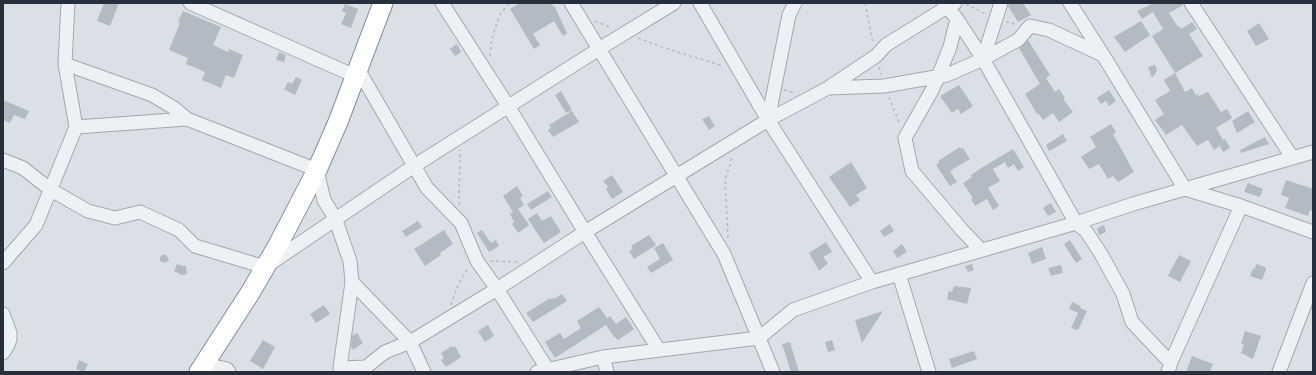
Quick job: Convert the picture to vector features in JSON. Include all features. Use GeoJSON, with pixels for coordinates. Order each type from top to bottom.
{"type":"FeatureCollection","features":[{"type":"Feature","properties":{"kind":"highway"},"geometry":{"type":"LineString","coordinates":[[202,368],[278,245],[317,170],[338,122],[383,3]]}},
{"type":"Feature","properties":{"kind":"street"},"geometry":{"type":"LineString","coordinates":[[3,263],[36,225],[76,127],[65,64],[68,3]]}},
{"type":"Feature","properties":{"kind":"street"},"geometry":{"type":"LineString","coordinates":[[190,3],[357,72],[427,188],[460,223],[477,260],[497,289],[542,371],[603,357],[759,338],[793,310],[872,282],[1313,152]]}},
{"type":"Feature","properties":{"kind":"street"},"geometry":{"type":"LineString","coordinates":[[442,3],[488,74],[584,232],[659,350]]}},
{"type":"Feature","properties":{"kind":"street"},"geometry":{"type":"LineString","coordinates":[[3,160],[23,168],[51,190],[88,211],[115,218],[140,212],[179,230],[195,246],[265,267],[335,218],[414,166],[674,3]]}},
{"type":"Feature","properties":{"kind":"street"},"geometry":{"type":"LineString","coordinates":[[700,3],[768,120],[872,282]]}},
{"type":"Feature","properties":{"kind":"street"},"geometry":{"type":"LineString","coordinates":[[768,120],[789,15],[795,3]]}},
{"type":"Feature","properties":{"kind":"street"},"geometry":{"type":"LineString","coordinates":[[983,59],[1001,3]]}},
{"type":"Feature","properties":{"kind":"street"},"geometry":{"type":"LineString","coordinates":[[1070,3],[1103,54],[1185,189],[1241,206],[1313,232]]}},
{"type":"Feature","properties":{"kind":"street"},"geometry":{"type":"LineString","coordinates":[[65,64],[152,95],[174,108],[187,119],[317,170],[324,200],[335,218],[350,261],[352,282],[340,370],[366,367],[385,352],[410,342],[497,289],[584,232],[768,120],[828,88],[876,56],[886,45],[949,4],[983,59],[1076,222],[1086,231],[1101,254],[1123,294],[1132,322],[1165,358],[1170,367]]}},
{"type":"Feature","properties":{"kind":"street"},"geometry":{"type":"LineString","coordinates":[[1195,4],[1292,157]]}},
{"type":"Feature","properties":{"kind":"street"},"geometry":{"type":"LineString","coordinates":[[574,8],[724,254],[773,372]]}},
{"type":"Feature","properties":{"kind":"street"},"geometry":{"type":"LineString","coordinates":[[957,19],[950,47],[938,77],[905,138],[912,171],[981,250]]}},
{"type":"Feature","properties":{"kind":"street"},"geometry":{"type":"LineString","coordinates":[[828,88],[884,86],[938,77],[983,59],[1018,40],[1030,26],[1049,30],[1103,54]]}},
{"type":"Feature","properties":{"kind":"street"},"geometry":{"type":"LineString","coordinates":[[76,127],[187,119]]}},
{"type":"Feature","properties":{"kind":"street"},"geometry":{"type":"LineString","coordinates":[[1170,367],[1241,206]]}},
{"type":"Feature","properties":{"kind":"street"},"geometry":{"type":"LineString","coordinates":[[899,274],[929,372]]}},
{"type":"Feature","properties":{"kind":"street"},"geometry":{"type":"LineString","coordinates":[[352,282],[410,342],[424,372]]}},
{"type":"Feature","properties":{"kind":"street"},"geometry":{"type":"LineString","coordinates":[[1279,372],[1313,282]]}},
{"type":"Feature","properties":{"kind":"street"},"geometry":{"type":"LineString","coordinates":[[3,314],[10,333],[8,345],[3,353]]}},
{"type":"Feature","properties":{"kind":"street"},"geometry":{"type":"LineString","coordinates":[[603,357],[607,372]]}},
{"type":"Feature","properties":{"kind":"street"},"geometry":{"type":"LineString","coordinates":[[202,368],[227,369],[229,372]]}},
{"type":"Feature","properties":{"kind":"path"},"geometry":{"type":"LineString","coordinates":[[488,74],[492,38],[500,14],[509,3]]}},
{"type":"Feature","properties":{"kind":"path"},"geometry":{"type":"LineString","coordinates":[[865,3],[884,86],[905,138]]}},
{"type":"Feature","properties":{"kind":"path"},"geometry":{"type":"LineString","coordinates":[[574,8],[625,33],[665,48],[708,60],[740,73]]}},
{"type":"Feature","properties":{"kind":"path"},"geometry":{"type":"LineString","coordinates":[[774,87],[812,96]]}},
{"type":"Feature","properties":{"kind":"path"},"geometry":{"type":"LineString","coordinates":[[460,137],[458,196],[460,223]]}},
{"type":"Feature","properties":{"kind":"path"},"geometry":{"type":"LineString","coordinates":[[724,254],[728,240],[725,180],[731,162],[733,142]]}},
{"type":"Feature","properties":{"kind":"building"},"geometry":{"type":"Polygon","coordinates":[[[104,3],[119,3],[110,26],[97,21],[104,3]]]}},
{"type":"Feature","properties":{"kind":"building"},"geometry":{"type":"Polygon","coordinates":[[[520,3],[551,3],[555,7],[567,33],[563,36],[554,21],[533,34],[540,45],[534,49],[510,9],[520,3]]]}},
{"type":"Feature","properties":{"kind":"building"},"geometry":{"type":"Polygon","coordinates":[[[1009,3],[1023,3],[1031,15],[1018,22],[1008,6],[1009,3]]]}},
{"type":"Feature","properties":{"kind":"building"},"geometry":{"type":"Polygon","coordinates":[[[1154,3],[1183,3],[1183,5],[1169,13],[1181,29],[1192,22],[1197,29],[1189,34],[1203,56],[1175,73],[1152,36],[1163,29],[1153,12],[1142,19],[1137,11],[1154,3]]]}},
{"type":"Feature","properties":{"kind":"building"},"geometry":{"type":"Polygon","coordinates":[[[345,4],[358,9],[351,28],[341,24],[346,13],[342,11],[345,4]]]}},
{"type":"Feature","properties":{"kind":"building"},"geometry":{"type":"Polygon","coordinates":[[[183,11],[221,27],[213,45],[228,52],[229,49],[243,55],[234,78],[226,75],[221,88],[202,80],[205,72],[186,64],[188,58],[169,50],[180,23],[178,22],[183,11]]]}},
{"type":"Feature","properties":{"kind":"building"},"geometry":{"type":"Polygon","coordinates":[[[1141,21],[1150,35],[1125,52],[1114,37],[1141,21]]]}},
{"type":"Feature","properties":{"kind":"building"},"geometry":{"type":"Polygon","coordinates":[[[1259,23],[1269,39],[1256,46],[1247,31],[1259,23]]]}},
{"type":"Feature","properties":{"kind":"building"},"geometry":{"type":"Polygon","coordinates":[[[1028,40],[1050,75],[1046,78],[1055,92],[1059,89],[1065,98],[1063,99],[1073,112],[1059,122],[1053,113],[1043,120],[1038,113],[1037,114],[1025,94],[1040,84],[1019,48],[1028,40]]]}},
{"type":"Feature","properties":{"kind":"building"},"geometry":{"type":"Polygon","coordinates":[[[457,44],[461,52],[455,56],[450,49],[457,44]]]}},
{"type":"Feature","properties":{"kind":"building"},"geometry":{"type":"Polygon","coordinates":[[[279,52],[286,55],[284,62],[276,60],[279,52]]]}},
{"type":"Feature","properties":{"kind":"building"},"geometry":{"type":"Polygon","coordinates":[[[1155,65],[1157,71],[1152,78],[1148,67],[1155,65]]]}},
{"type":"Feature","properties":{"kind":"building"},"geometry":{"type":"Polygon","coordinates":[[[1175,73],[1185,92],[1192,88],[1196,95],[1198,94],[1199,96],[1208,92],[1221,112],[1227,109],[1232,118],[1216,128],[1230,148],[1223,152],[1220,146],[1214,150],[1208,140],[1197,146],[1182,125],[1166,135],[1155,120],[1164,114],[1155,100],[1170,91],[1164,80],[1175,73]]]}},
{"type":"Feature","properties":{"kind":"building"},"geometry":{"type":"Polygon","coordinates":[[[296,77],[302,80],[295,95],[284,89],[288,82],[292,84],[296,77]]]}},
{"type":"Feature","properties":{"kind":"building"},"geometry":{"type":"Polygon","coordinates":[[[959,85],[973,106],[961,114],[958,109],[952,113],[940,96],[959,85]]]}},
{"type":"Feature","properties":{"kind":"building"},"geometry":{"type":"Polygon","coordinates":[[[1109,90],[1116,101],[1109,106],[1106,101],[1101,104],[1097,98],[1109,90]]]}},
{"type":"Feature","properties":{"kind":"building"},"geometry":{"type":"Polygon","coordinates":[[[561,91],[572,110],[566,113],[555,95],[561,91]]]}},
{"type":"Feature","properties":{"kind":"building"},"geometry":{"type":"Polygon","coordinates":[[[3,100],[29,111],[25,119],[14,115],[10,123],[3,120],[3,100]]]}},
{"type":"Feature","properties":{"kind":"building"},"geometry":{"type":"Polygon","coordinates":[[[572,111],[579,122],[553,137],[548,130],[551,128],[549,125],[572,111]]]}},
{"type":"Feature","properties":{"kind":"building"},"geometry":{"type":"Polygon","coordinates":[[[1248,111],[1255,122],[1237,133],[1232,121],[1248,111]]]}},
{"type":"Feature","properties":{"kind":"building"},"geometry":{"type":"Polygon","coordinates":[[[709,116],[715,126],[709,130],[702,119],[709,116]]]}},
{"type":"Feature","properties":{"kind":"building"},"geometry":{"type":"Polygon","coordinates":[[[1111,124],[1116,132],[1113,134],[1134,172],[1118,182],[1113,176],[1108,179],[1099,164],[1089,169],[1081,157],[1096,147],[1090,137],[1111,124]]]}},
{"type":"Feature","properties":{"kind":"building"},"geometry":{"type":"Polygon","coordinates":[[[1063,134],[1067,141],[1049,151],[1046,145],[1063,134]]]}},
{"type":"Feature","properties":{"kind":"building"},"geometry":{"type":"Polygon","coordinates":[[[1265,137],[1269,144],[1241,153],[1240,150],[1265,137]]]}},
{"type":"Feature","properties":{"kind":"building"},"geometry":{"type":"Polygon","coordinates":[[[960,147],[961,149],[963,148],[970,159],[950,171],[957,182],[950,186],[936,165],[939,163],[938,161],[960,147]]]}},
{"type":"Feature","properties":{"kind":"building"},"geometry":{"type":"Polygon","coordinates":[[[1013,149],[1024,167],[1018,171],[1014,164],[1008,168],[1005,162],[993,169],[1000,181],[988,188],[999,206],[993,210],[987,199],[975,206],[971,199],[973,198],[963,183],[972,177],[971,175],[978,170],[1013,149]]]}},
{"type":"Feature","properties":{"kind":"building"},"geometry":{"type":"Polygon","coordinates":[[[851,162],[867,188],[856,195],[860,200],[850,207],[829,177],[851,162]]]}},
{"type":"Feature","properties":{"kind":"building"},"geometry":{"type":"Polygon","coordinates":[[[612,175],[623,192],[612,199],[606,189],[608,187],[603,181],[612,175]]]}},
{"type":"Feature","properties":{"kind":"building"},"geometry":{"type":"Polygon","coordinates":[[[1286,180],[1313,189],[1313,211],[1310,210],[1308,216],[1285,208],[1289,198],[1281,195],[1286,180]]]}},
{"type":"Feature","properties":{"kind":"building"},"geometry":{"type":"Polygon","coordinates":[[[1248,183],[1263,189],[1260,197],[1244,192],[1248,183]]]}},
{"type":"Feature","properties":{"kind":"building"},"geometry":{"type":"Polygon","coordinates":[[[517,186],[523,196],[520,198],[524,205],[513,212],[503,196],[517,186]]]}},
{"type":"Feature","properties":{"kind":"building"},"geometry":{"type":"Polygon","coordinates":[[[548,191],[552,197],[531,210],[527,204],[548,191]]]}},
{"type":"Feature","properties":{"kind":"building"},"geometry":{"type":"Polygon","coordinates":[[[1051,203],[1056,212],[1048,216],[1043,208],[1051,203]]]}},
{"type":"Feature","properties":{"kind":"building"},"geometry":{"type":"Polygon","coordinates":[[[518,209],[529,225],[518,233],[512,224],[514,222],[510,214],[518,209]]]}},
{"type":"Feature","properties":{"kind":"building"},"geometry":{"type":"Polygon","coordinates":[[[537,213],[542,221],[551,216],[561,232],[544,243],[528,219],[537,213]]]}},
{"type":"Feature","properties":{"kind":"building"},"geometry":{"type":"Polygon","coordinates":[[[418,221],[422,227],[406,237],[402,231],[418,221]]]}},
{"type":"Feature","properties":{"kind":"building"},"geometry":{"type":"Polygon","coordinates":[[[890,224],[894,231],[884,237],[880,231],[890,224]]]}},
{"type":"Feature","properties":{"kind":"building"},"geometry":{"type":"Polygon","coordinates":[[[1104,225],[1106,232],[1099,235],[1097,228],[1104,225]]]}},
{"type":"Feature","properties":{"kind":"building"},"geometry":{"type":"Polygon","coordinates":[[[444,230],[453,244],[440,253],[441,255],[425,266],[414,249],[444,230]]]}},
{"type":"Feature","properties":{"kind":"building"},"geometry":{"type":"Polygon","coordinates":[[[482,230],[491,243],[496,240],[499,246],[489,252],[477,233],[482,230]]]}},
{"type":"Feature","properties":{"kind":"building"},"geometry":{"type":"Polygon","coordinates":[[[649,235],[656,245],[634,259],[629,251],[633,249],[631,246],[649,235]]]}},
{"type":"Feature","properties":{"kind":"building"},"geometry":{"type":"Polygon","coordinates":[[[1070,240],[1082,259],[1076,263],[1064,244],[1070,240]]]}},
{"type":"Feature","properties":{"kind":"building"},"geometry":{"type":"Polygon","coordinates":[[[826,242],[832,252],[823,257],[828,263],[819,271],[809,253],[826,242]]]}},
{"type":"Feature","properties":{"kind":"building"},"geometry":{"type":"Polygon","coordinates":[[[663,243],[673,260],[651,273],[647,267],[660,259],[654,248],[663,243]]]}},
{"type":"Feature","properties":{"kind":"building"},"geometry":{"type":"Polygon","coordinates":[[[902,244],[907,252],[897,258],[893,251],[902,244]]]}},
{"type":"Feature","properties":{"kind":"building"},"geometry":{"type":"Polygon","coordinates":[[[1042,247],[1046,259],[1032,264],[1028,253],[1042,247]]]}},
{"type":"Feature","properties":{"kind":"building"},"geometry":{"type":"Polygon","coordinates":[[[163,254],[167,256],[169,261],[164,263],[160,261],[160,257],[163,254]]]}},
{"type":"Feature","properties":{"kind":"building"},"geometry":{"type":"Polygon","coordinates":[[[1179,255],[1191,261],[1180,282],[1168,276],[1179,255]]]}},
{"type":"Feature","properties":{"kind":"building"},"geometry":{"type":"Polygon","coordinates":[[[177,264],[186,266],[187,274],[182,275],[174,271],[177,264]]]}},
{"type":"Feature","properties":{"kind":"building"},"geometry":{"type":"Polygon","coordinates":[[[972,264],[974,270],[968,272],[965,266],[972,264]]]}},
{"type":"Feature","properties":{"kind":"building"},"geometry":{"type":"Polygon","coordinates":[[[1256,264],[1265,267],[1266,269],[1262,280],[1250,276],[1253,268],[1255,269],[1256,264]]]}},
{"type":"Feature","properties":{"kind":"building"},"geometry":{"type":"Polygon","coordinates":[[[1061,265],[1063,273],[1051,276],[1048,268],[1061,265]]]}},
{"type":"Feature","properties":{"kind":"building"},"geometry":{"type":"Polygon","coordinates":[[[954,286],[971,288],[967,304],[947,299],[949,291],[952,292],[954,286]]]}},
{"type":"Feature","properties":{"kind":"building"},"geometry":{"type":"Polygon","coordinates":[[[562,294],[567,301],[533,322],[526,313],[550,298],[554,299],[562,294]]]}},
{"type":"Feature","properties":{"kind":"building"},"geometry":{"type":"Polygon","coordinates":[[[1072,302],[1081,306],[1080,308],[1087,311],[1078,330],[1071,328],[1078,313],[1069,309],[1072,302]]]}},
{"type":"Feature","properties":{"kind":"building"},"geometry":{"type":"Polygon","coordinates":[[[324,305],[330,314],[316,323],[310,314],[324,305]]]}},
{"type":"Feature","properties":{"kind":"building"},"geometry":{"type":"Polygon","coordinates":[[[599,307],[607,318],[610,316],[616,324],[626,317],[634,329],[618,340],[614,337],[606,325],[555,358],[545,342],[560,333],[564,339],[581,328],[577,321],[599,307]]]}},
{"type":"Feature","properties":{"kind":"building"},"geometry":{"type":"Polygon","coordinates":[[[883,311],[862,343],[855,320],[883,311]]]}},
{"type":"Feature","properties":{"kind":"building"},"geometry":{"type":"Polygon","coordinates":[[[488,325],[494,336],[485,342],[478,331],[488,325]]]}},
{"type":"Feature","properties":{"kind":"building"},"geometry":{"type":"Polygon","coordinates":[[[1245,331],[1261,336],[1253,359],[1241,353],[1244,345],[1241,343],[1245,331]]]}},
{"type":"Feature","properties":{"kind":"building"},"geometry":{"type":"Polygon","coordinates":[[[357,333],[363,343],[353,350],[351,346],[352,336],[357,333]]]}},
{"type":"Feature","properties":{"kind":"building"},"geometry":{"type":"Polygon","coordinates":[[[263,340],[275,347],[263,369],[250,361],[263,340]]]}},
{"type":"Feature","properties":{"kind":"building"},"geometry":{"type":"Polygon","coordinates":[[[832,340],[835,350],[828,352],[825,342],[832,340]]]}},
{"type":"Feature","properties":{"kind":"building"},"geometry":{"type":"Polygon","coordinates":[[[790,342],[799,372],[791,372],[782,344],[790,342]]]}},
{"type":"Feature","properties":{"kind":"building"},"geometry":{"type":"Polygon","coordinates":[[[452,346],[453,348],[455,346],[461,357],[446,367],[441,360],[444,358],[441,353],[452,346]]]}},
{"type":"Feature","properties":{"kind":"building"},"geometry":{"type":"Polygon","coordinates":[[[974,351],[977,359],[952,368],[949,359],[974,351]]]}},
{"type":"Feature","properties":{"kind":"building"},"geometry":{"type":"Polygon","coordinates":[[[1192,356],[1213,364],[1210,372],[1186,372],[1192,356]]]}},
{"type":"Feature","properties":{"kind":"building"},"geometry":{"type":"Polygon","coordinates":[[[79,360],[88,364],[84,372],[76,369],[79,360]]]}}]}
